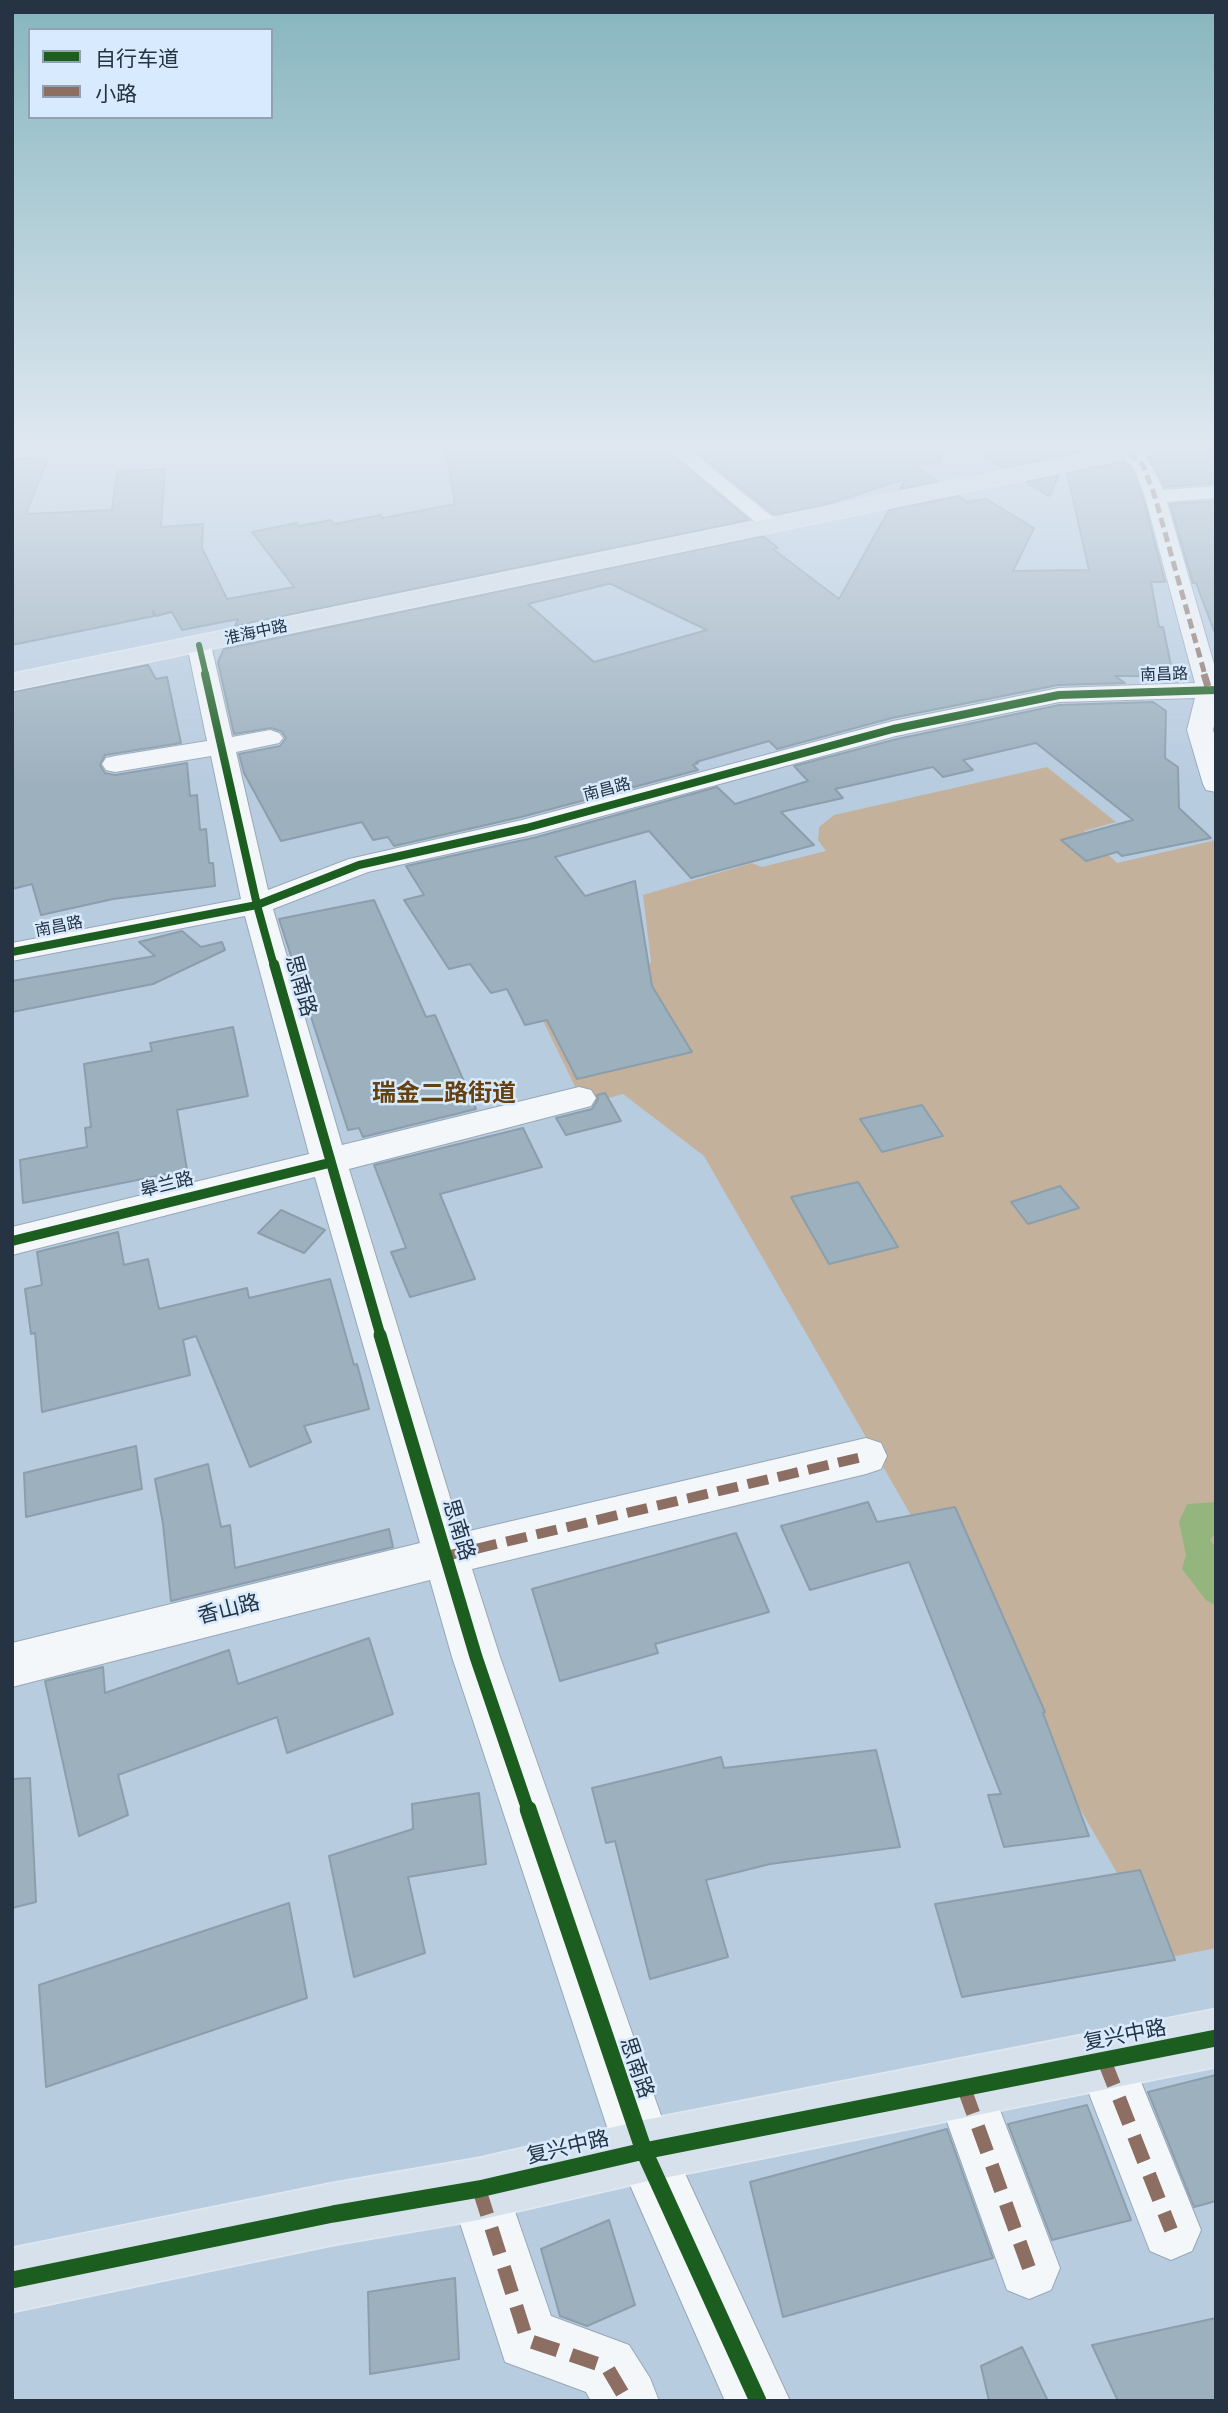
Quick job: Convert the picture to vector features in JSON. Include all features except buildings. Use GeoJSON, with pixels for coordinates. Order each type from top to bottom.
{"type":"FeatureCollection","features":[{"type":"Feature","properties":{"kind":"main road","name":"淮海中路"},"geometry":{"type":"LineString","coordinates":[[12,682],[615,559]]}},
{"type":"Feature","properties":{"kind":"main road","name":"复兴中路"},"geometry":{"type":"LineString","coordinates":[[12,2280],[333,2214],[479,2189],[644,2151],[1216,2038]]}},
{"type":"Feature","properties":{"kind":"street"},"geometry":{"type":"LineString","coordinates":[[1174,559],[1212,690],[1200,730],[1216,784]]}},
{"type":"Feature","properties":{"kind":"street","name":"思南路"},"geometry":{"type":"LineString","coordinates":[[199,645],[257,905],[329,1163],[476,1657],[644,2151],[758,2401]]}},
{"type":"Feature","properties":{"kind":"street","name":"南昌路"},"geometry":{"type":"LineString","coordinates":[[12,952],[257,905],[359,866],[526,828],[893,729],[1059,695],[1212,690]]}},
{"type":"Feature","properties":{"kind":"street"},"geometry":{"type":"LineString","coordinates":[[116,764],[270,738]]}},
{"type":"Feature","properties":{"kind":"street","name":"皋兰路"},"geometry":{"type":"LineString","coordinates":[[12,1241],[579,1098]]}},
{"type":"Feature","properties":{"kind":"street","name":"香山路"},"geometry":{"type":"LineString","coordinates":[[12,1665],[446,1556],[866,1455]]}},
{"type":"Feature","properties":{"kind":"street"},"geometry":{"type":"LineString","coordinates":[[1104,2060],[1171,2230]]}},
{"type":"Feature","properties":{"kind":"street"},"geometry":{"type":"LineString","coordinates":[[964,2088],[1029,2268]]}},
{"type":"Feature","properties":{"kind":"street"},"geometry":{"type":"LineString","coordinates":[[479,2189],[527,2340],[607,2367],[627,2401]]}},
{"type":"Feature","properties":{"kind":"shaded area"},"geometry":{"type":"Polygon","coordinates":[[[1047,767],[1116,822],[1084,831],[1117,863],[1216,840],[1216,1948],[1166,1958],[704,1156],[623,1094],[584,1105],[531,996],[646,969],[651,962],[643,895],[752,863],[762,867],[826,851],[818,840],[819,827],[834,815],[1047,767]]]}},
{"type":"Feature","properties":{"kind":"shaded area"},"geometry":{"type":"Polygon","coordinates":[[[1216,1502],[1216,1532],[1210,1540],[1216,1548],[1216,1606],[1206,1600],[1182,1569],[1186,1555],[1179,1522],[1187,1504],[1216,1502]]]}},
{"type":"Feature","properties":{"kind":"marked path"},"geometry":{"type":"LineString","coordinates":[[1172,559],[1209,690]]}},
{"type":"Feature","properties":{"kind":"marked path"},"geometry":{"type":"LineString","coordinates":[[446,1556],[866,1456]]}},
{"type":"Feature","properties":{"kind":"marked path"},"geometry":{"type":"LineString","coordinates":[[1104,2060],[1171,2230]]}},
{"type":"Feature","properties":{"kind":"marked path"},"geometry":{"type":"LineString","coordinates":[[964,2088],[1029,2268]]}},
{"type":"Feature","properties":{"kind":"marked path"},"geometry":{"type":"LineString","coordinates":[[479,2189],[527,2340],[607,2367],[627,2401]]}},
{"type":"Feature","properties":{"kind":"cycle path"},"geometry":{"type":"LineString","coordinates":[[199,645],[257,905],[329,1163],[476,1657],[644,2151],[758,2401]]}},
{"type":"Feature","properties":{"kind":"cycle path"},"geometry":{"type":"LineString","coordinates":[[12,952],[257,905],[359,865],[526,828],[893,729],[1059,695],[1216,690]]}},
{"type":"Feature","properties":{"kind":"cycle path"},"geometry":{"type":"LineString","coordinates":[[12,1241],[329,1163]]}},
{"type":"Feature","properties":{"kind":"cycle path"},"geometry":{"type":"LineString","coordinates":[[12,2280],[333,2214],[479,2189],[644,2151],[1216,2038]]}},
{"type":"Feature","properties":{"kind":"district","name":"瑞金二路街道"},"geometry":{"type":"Point","coordinates":[444,1094]}}]}
